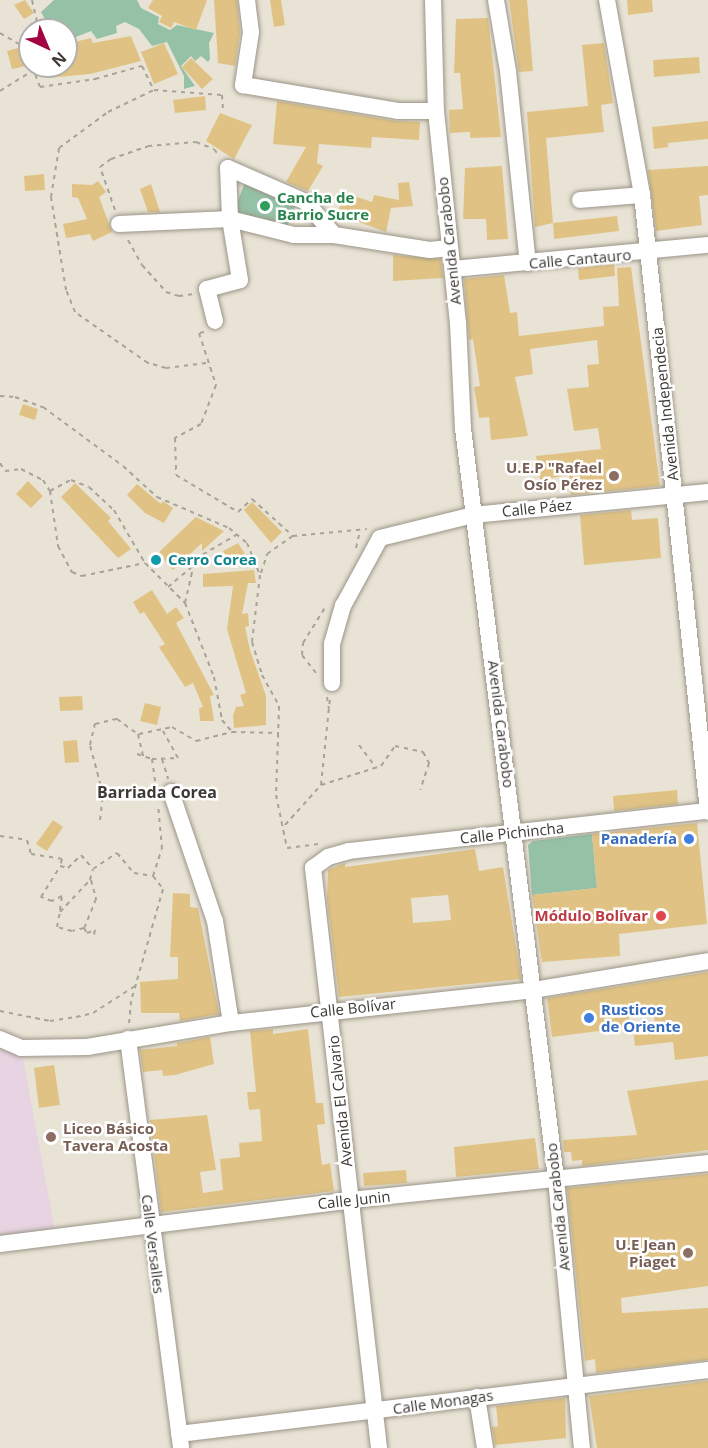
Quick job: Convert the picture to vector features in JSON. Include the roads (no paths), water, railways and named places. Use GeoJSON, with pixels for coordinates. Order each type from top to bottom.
{"type":"FeatureCollection","features":[{"type":"Feature","properties":{"kind":"street"},"geometry":{"type":"LineString","coordinates":[[247,0],[251,32],[243,85],[398,111],[436,111]]}},
{"type":"Feature","properties":{"kind":"street","name":"Avenida Carabobo"},"geometry":{"type":"LineString","coordinates":[[433,0],[436,111],[453,269],[473,515],[515,832],[556,1179],[578,1385],[582,1448]]}},
{"type":"Feature","properties":{"kind":"street"},"geometry":{"type":"LineString","coordinates":[[496,0],[508,71],[528,263]]}},
{"type":"Feature","properties":{"kind":"street","name":"Avenida Independecia"},"geometry":{"type":"LineString","coordinates":[[607,0],[642,195],[708,811]]}},
{"type":"Feature","properties":{"kind":"street"},"geometry":{"type":"LineString","coordinates":[[215,321],[207,289],[240,280],[230,219],[228,168],[306,202],[334,235]]}},
{"type":"Feature","properties":{"kind":"street"},"geometry":{"type":"LineString","coordinates":[[580,200],[642,195]]}},
{"type":"Feature","properties":{"kind":"street"},"geometry":{"type":"LineString","coordinates":[[119,224],[230,219],[294,235],[334,235],[366,243],[430,250],[449,248]]}},
{"type":"Feature","properties":{"kind":"street","name":"Calle Cantauro"},"geometry":{"type":"LineString","coordinates":[[453,269],[648,253],[708,245]]}},
{"type":"Feature","properties":{"kind":"street","name":"Calle Páez"},"geometry":{"type":"LineString","coordinates":[[332,683],[332,644],[343,606],[380,538],[473,515],[708,492]]}},
{"type":"Feature","properties":{"kind":"street"},"geometry":{"type":"LineString","coordinates":[[161,792],[215,921],[231,1023]]}},
{"type":"Feature","properties":{"kind":"street","name":"Calle Pichincha"},"geometry":{"type":"LineString","coordinates":[[317,863],[349,851],[708,811]]}},
{"type":"Feature","properties":{"kind":"street","name":"Avenida El Calvario"},"geometry":{"type":"LineString","coordinates":[[317,863],[311,875],[330,1011],[379,1448]]}},
{"type":"Feature","properties":{"kind":"street","name":"Calle Bolívar"},"geometry":{"type":"LineString","coordinates":[[0,1039],[21,1048],[87,1047],[231,1023],[533,990],[708,961]]}},
{"type":"Feature","properties":{"kind":"street","name":"Calle Versalles"},"geometry":{"type":"LineString","coordinates":[[128,1039],[150,1225],[180,1441]]}},
{"type":"Feature","properties":{"kind":"street","name":"Calle Junin"},"geometry":{"type":"LineString","coordinates":[[0,1244],[351,1200],[708,1163]]}},
{"type":"Feature","properties":{"kind":"street","name":"Calle Monagas"},"geometry":{"type":"LineString","coordinates":[[180,1441],[477,1397],[708,1370]]}},
{"type":"Feature","properties":{"kind":"street"},"geometry":{"type":"LineString","coordinates":[[477,1397],[485,1448]]}},
{"type":"Feature","properties":{"kind":"place","name":"Cancha de Barrio Sucre"},"geometry":{"type":"Point","coordinates":[265,206]}},
{"type":"Feature","properties":{"kind":"place","name":"U.E.P \"Rafael Osío Pérez"},"geometry":{"type":"Point","coordinates":[614,476]}},
{"type":"Feature","properties":{"kind":"place","name":"Cerro Corea"},"geometry":{"type":"Point","coordinates":[156,560]}},
{"type":"Feature","properties":{"kind":"place","name":"Panadería"},"geometry":{"type":"Point","coordinates":[689,839]}},
{"type":"Feature","properties":{"kind":"place","name":"Módulo Bolívar"},"geometry":{"type":"Point","coordinates":[661,916]}},
{"type":"Feature","properties":{"kind":"place","name":"Rusticos de Oriente"},"geometry":{"type":"Point","coordinates":[589,1018]}},
{"type":"Feature","properties":{"kind":"place","name":"Liceo Básico Tavera Acosta"},"geometry":{"type":"Point","coordinates":[51,1137]}},
{"type":"Feature","properties":{"kind":"place","name":"U.E Jean Piaget"},"geometry":{"type":"Point","coordinates":[688,1253]}},
{"type":"Feature","properties":{"kind":"district","name":"Barriada Corea"},"geometry":{"type":"Point","coordinates":[157,792]}}]}
